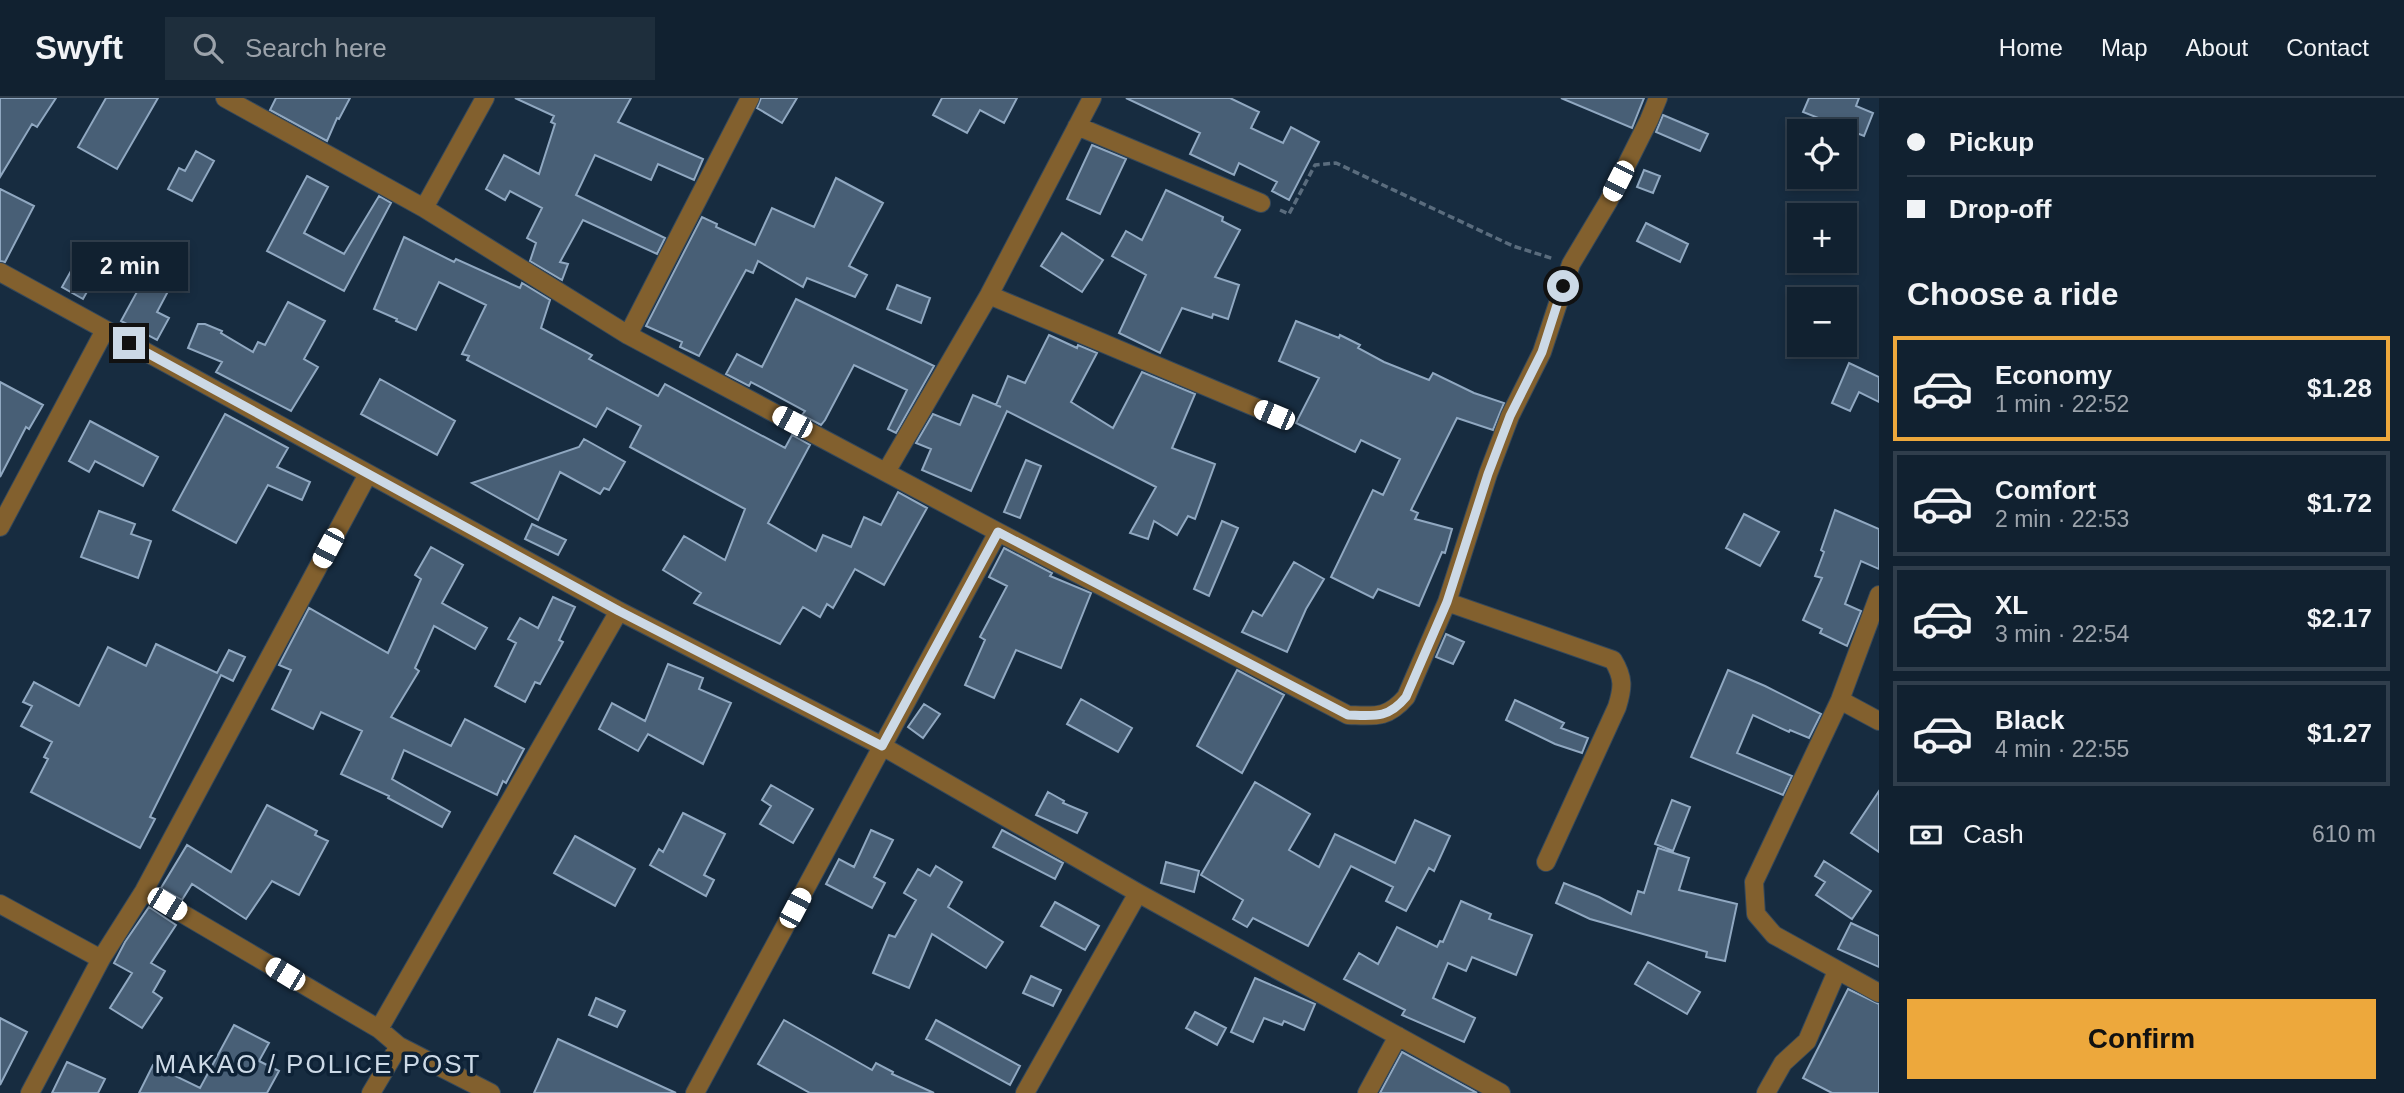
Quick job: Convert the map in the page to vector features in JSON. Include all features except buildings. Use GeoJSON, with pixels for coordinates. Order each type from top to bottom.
{"type":"FeatureCollection","features":[{"type":"Feature","properties":{"kind":"street"},"geometry":{"type":"LineString","coordinates":[[424,208],[485,98]]}},
{"type":"Feature","properties":{"kind":"street"},"geometry":{"type":"LineString","coordinates":[[628,335],[750,98]]}},
{"type":"Feature","properties":{"kind":"street"},"geometry":{"type":"LineString","coordinates":[[887,472],[989,295],[1092,98]]}},
{"type":"Feature","properties":{"kind":"street"},"geometry":{"type":"LineString","coordinates":[[231,99],[424,208],[628,335],[1348,715],[1374,716],[1395,710],[1406,697],[1447,602],[1488,474],[1510,416],[1542,352],[1571,264],[1608,202],[1658,98]]}},
{"type":"Feature","properties":{"kind":"street"},"geometry":{"type":"LineString","coordinates":[[1077,125],[1261,203]]}},
{"type":"Feature","properties":{"kind":"street"},"geometry":{"type":"LineString","coordinates":[[0,272],[619,611],[882,746],[1138,893],[1501,1093]]}},
{"type":"Feature","properties":{"kind":"street"},"geometry":{"type":"LineString","coordinates":[[989,295],[1274,415]]}},
{"type":"Feature","properties":{"kind":"street"},"geometry":{"type":"LineString","coordinates":[[0,527],[105,330]]}},
{"type":"Feature","properties":{"kind":"street"},"geometry":{"type":"LineString","coordinates":[[30,1093],[101,959],[144,891],[368,474]]}},
{"type":"Feature","properties":{"kind":"street"},"geometry":{"type":"LineString","coordinates":[[695,1093],[998,532]]}},
{"type":"Feature","properties":{"kind":"street"},"geometry":{"type":"LineString","coordinates":[[1879,595],[1840,701],[1754,881],[1756,914],[1774,934],[1879,993]]}},
{"type":"Feature","properties":{"kind":"street"},"geometry":{"type":"LineString","coordinates":[[1447,602],[1613,660],[1620,671],[1624,687],[1617,707],[1546,862]]}},
{"type":"Feature","properties":{"kind":"street"},"geometry":{"type":"LineString","coordinates":[[379,1029],[619,611]]}},
{"type":"Feature","properties":{"kind":"street"},"geometry":{"type":"LineString","coordinates":[[1840,701],[1879,721]]}},
{"type":"Feature","properties":{"kind":"street"},"geometry":{"type":"LineString","coordinates":[[144,891],[379,1029],[399,1046],[491,1093]]}},
{"type":"Feature","properties":{"kind":"street"},"geometry":{"type":"LineString","coordinates":[[1025,1093],[1138,893]]}},
{"type":"Feature","properties":{"kind":"street"},"geometry":{"type":"LineString","coordinates":[[0,904],[101,959]]}},
{"type":"Feature","properties":{"kind":"street"},"geometry":{"type":"LineString","coordinates":[[1766,1093],[1783,1063],[1807,1041],[1837,971]]}},
{"type":"Feature","properties":{"kind":"street"},"geometry":{"type":"LineString","coordinates":[[1367,1093],[1398,1036]]}},
{"type":"Feature","properties":{"kind":"street"},"geometry":{"type":"LineString","coordinates":[[371,1093],[399,1046]]}},
{"type":"Feature","properties":{"kind":"path"},"geometry":{"type":"LineString","coordinates":[[1261,203],[1289,214],[1315,165],[1336,163],[1513,246],[1571,264]]}},
{"type":"Feature","properties":{"kind":"district","name":"MAKAO / POLICE POST"},"geometry":{"type":"Point","coordinates":[318,1064]}},
{"type":"Feature","properties":{"kind":"route"},"geometry":{"type":"LineString","coordinates":[[129,343],[619,611],[882,746],[998,532],[1348,715],[1374,716],[1395,710],[1406,697],[1447,602],[1488,474],[1510,416],[1542,352],[1563,286]]}}]}
